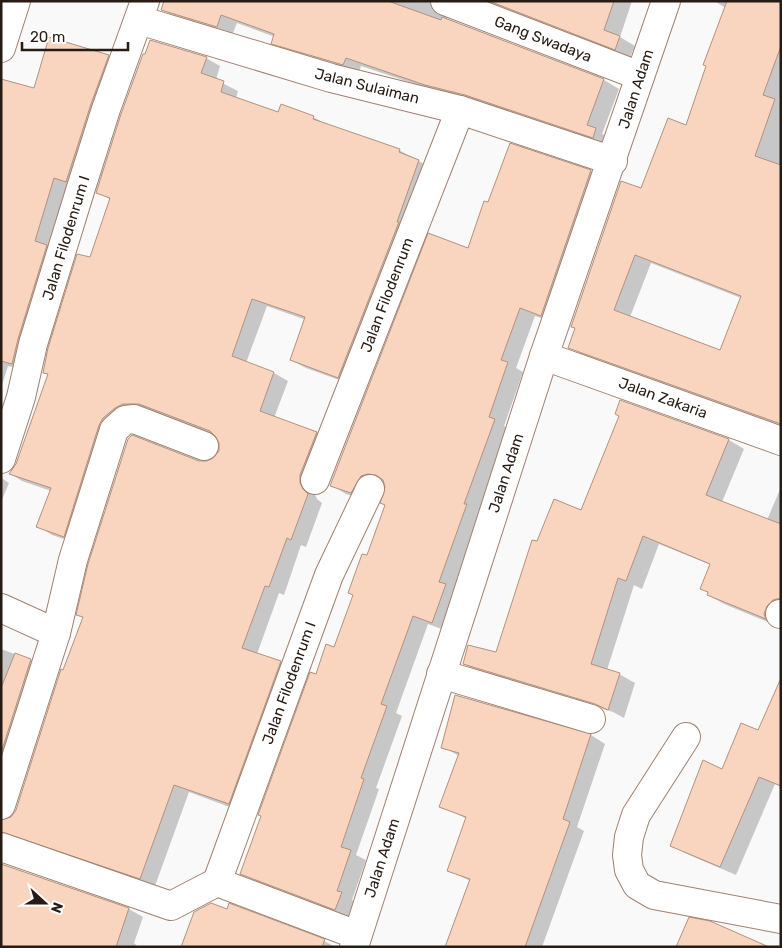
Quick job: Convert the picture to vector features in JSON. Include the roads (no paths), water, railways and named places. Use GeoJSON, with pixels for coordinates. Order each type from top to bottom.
{"type":"FeatureCollection","features":[{"type":"Feature","properties":{"kind":"street"},"geometry":{"type":"LineString","coordinates":[[1,48],[16,1]]}},
{"type":"Feature","properties":{"kind":"street","name":"Gang Swadaya"},"geometry":{"type":"LineString","coordinates":[[445,1],[640,76]]}},
{"type":"Feature","properties":{"kind":"street","name":"Jalan Adam"},"geometry":{"type":"LineString","coordinates":[[355,941],[544,356],[613,160],[666,1]]}},
{"type":"Feature","properties":{"kind":"street","name":"Jalan Sulaiman"},"geometry":{"type":"LineString","coordinates":[[142,11],[331,78],[460,110],[613,160]]}},
{"type":"Feature","properties":{"kind":"street","name":"Jalan Filodenrum I"},"geometry":{"type":"LineString","coordinates":[[1,459],[21,398],[33,344],[106,108],[142,11]]}},
{"type":"Feature","properties":{"kind":"street","name":"Jalan Filodenrum"},"geometry":{"type":"LineString","coordinates":[[316,480],[460,110]]}},
{"type":"Feature","properties":{"kind":"street","name":"Jalan Zakaria"},"geometry":{"type":"LineString","coordinates":[[544,356],[781,441]]}},
{"type":"Feature","properties":{"kind":"street"},"geometry":{"type":"LineString","coordinates":[[1,805],[56,633],[74,560],[114,430],[125,420],[134,419],[204,446]]}},
{"type":"Feature","properties":{"kind":"street","name":"Jalan Filodenrum I"},"geometry":{"type":"LineString","coordinates":[[217,882],[330,575],[370,489]]}},
{"type":"Feature","properties":{"kind":"street"},"geometry":{"type":"LineString","coordinates":[[1,608],[56,633]]}},
{"type":"Feature","properties":{"kind":"street"},"geometry":{"type":"LineString","coordinates":[[441,674],[591,719]]}},
{"type":"Feature","properties":{"kind":"street"},"geometry":{"type":"LineString","coordinates":[[686,737],[636,815],[629,837],[627,855],[629,870],[637,885],[654,895],[781,919]]}},
{"type":"Feature","properties":{"kind":"street"},"geometry":{"type":"LineString","coordinates":[[1,847],[171,906],[217,882],[355,941]]}}]}
